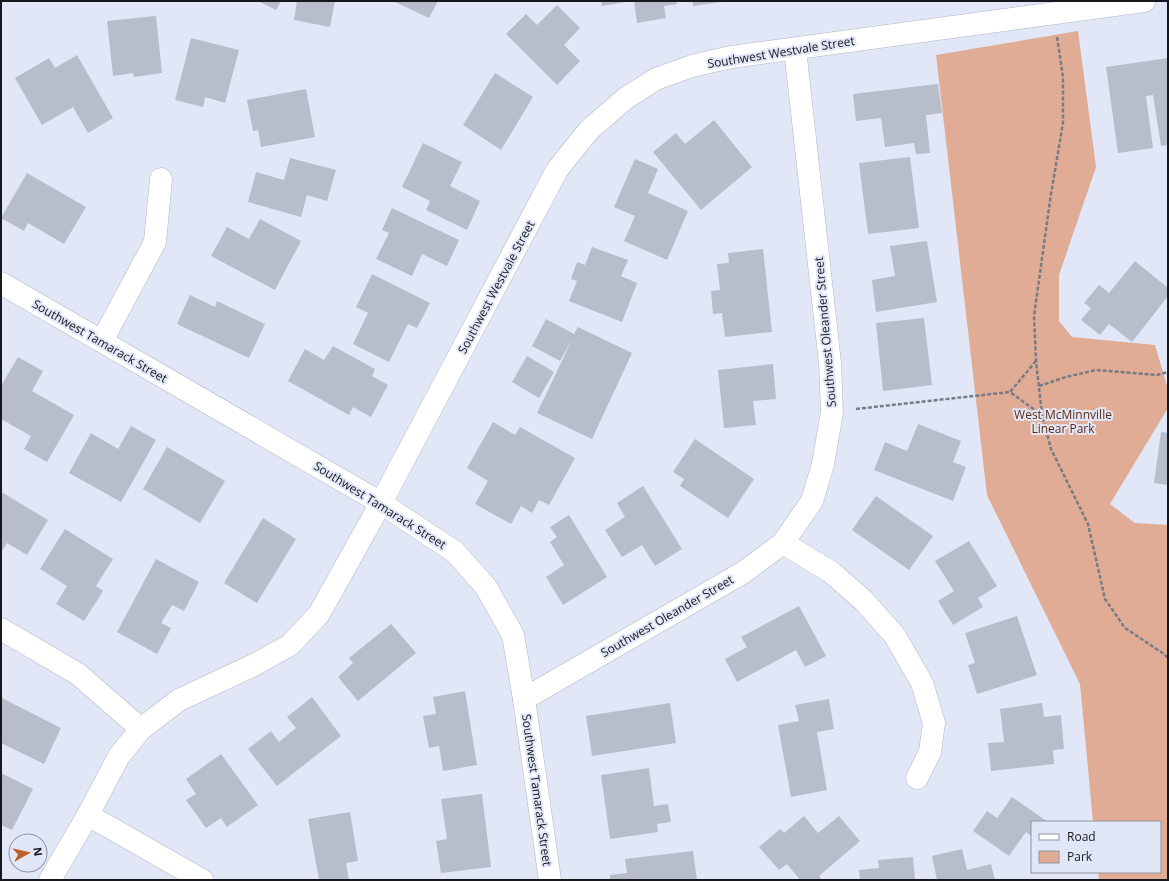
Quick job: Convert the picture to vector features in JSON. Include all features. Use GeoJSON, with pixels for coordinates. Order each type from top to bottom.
{"type":"FeatureCollection","features":[{"type":"Feature","properties":{"kind":"street","name":"Southwest Westvale Street"},"geometry":{"type":"LineString","coordinates":[[50,880],[88,815],[119,756],[142,729],[179,700],[256,664],[290,645],[319,614],[381,503],[557,170],[589,130],[626,98],[656,79],[692,66],[731,57],[1144,1]]}},
{"type":"Feature","properties":{"kind":"street","name":"Southwest Oleander Street"},"geometry":{"type":"LineString","coordinates":[[524,699],[744,572],[783,543],[812,501],[823,464],[832,412],[830,363],[795,49]]}},
{"type":"Feature","properties":{"kind":"street"},"geometry":{"type":"LineString","coordinates":[[102,341],[156,242],[161,179]]}},
{"type":"Feature","properties":{"kind":"street","name":"Southwest Tamarack Street"},"geometry":{"type":"LineString","coordinates":[[1,283],[381,503],[455,552],[486,587],[512,635],[524,699],[550,880]]}},
{"type":"Feature","properties":{"kind":"street"},"geometry":{"type":"LineString","coordinates":[[783,543],[831,572],[864,601],[895,636],[922,683],[934,723],[930,752],[917,778]]}},
{"type":"Feature","properties":{"kind":"street"},"geometry":{"type":"LineString","coordinates":[[1,629],[78,674],[142,729]]}},
{"type":"Feature","properties":{"kind":"street"},"geometry":{"type":"LineString","coordinates":[[88,815],[202,880]]}},
{"type":"Feature","properties":{"kind":"path"},"geometry":{"type":"LineString","coordinates":[[1054,13],[1063,78],[1064,123],[1051,194],[1034,316],[1036,361],[1042,415],[1051,449],[1088,524],[1105,599],[1125,628],[1168,658]]}},
{"type":"Feature","properties":{"kind":"path"},"geometry":{"type":"LineString","coordinates":[[1010,392],[1036,361]]}},
{"type":"Feature","properties":{"kind":"path"},"geometry":{"type":"LineString","coordinates":[[1039,386],[1066,377],[1096,370],[1157,375],[1168,372]]}},
{"type":"Feature","properties":{"kind":"path"},"geometry":{"type":"LineString","coordinates":[[832,412],[1010,392],[1042,415]]}},
{"type":"Feature","properties":{"kind":"green space","name":"West McMinnville Linear Park"},"geometry":{"type":"Polygon","coordinates":[[[1078,31],[1096,167],[1059,275],[1059,321],[1072,337],[1155,345],[1168,389],[1168,408],[1110,504],[1135,523],[1168,525],[1168,880],[1099,880],[1098,873],[1161,873],[1161,821],[1093,821],[1080,684],[987,495],[936,55],[1078,31]]]}},
{"type":"Feature","properties":{"kind":"building"},"geometry":{"type":"Polygon","coordinates":[[[258,1],[281,1],[276,10],[258,1]]]}},
{"type":"Feature","properties":{"kind":"building"},"geometry":{"type":"Polygon","coordinates":[[[297,1],[335,1],[330,27],[294,20],[297,1]]]}},
{"type":"Feature","properties":{"kind":"building"},"geometry":{"type":"Polygon","coordinates":[[[393,1],[438,1],[429,18],[393,1]]]}},
{"type":"Feature","properties":{"kind":"building"},"geometry":{"type":"Polygon","coordinates":[[[601,1],[626,1],[626,2],[602,6],[601,1]]]}},
{"type":"Feature","properties":{"kind":"building"},"geometry":{"type":"Polygon","coordinates":[[[634,1],[676,1],[677,4],[664,6],[666,18],[637,23],[634,1]]]}},
{"type":"Feature","properties":{"kind":"building"},"geometry":{"type":"Polygon","coordinates":[[[693,1],[721,1],[721,2],[693,6],[693,1]]]}},
{"type":"Feature","properties":{"kind":"building"},"geometry":{"type":"Polygon","coordinates":[[[557,5],[580,28],[564,45],[580,61],[557,85],[506,34],[526,14],[537,25],[557,5]]]}},
{"type":"Feature","properties":{"kind":"building"},"geometry":{"type":"Polygon","coordinates":[[[156,16],[162,73],[134,77],[133,73],[113,76],[107,21],[156,16]]]}},
{"type":"Feature","properties":{"kind":"building"},"geometry":{"type":"Polygon","coordinates":[[[191,38],[239,50],[225,103],[205,97],[203,107],[175,100],[191,38]]]}},
{"type":"Feature","properties":{"kind":"building"},"geometry":{"type":"Polygon","coordinates":[[[77,55],[113,118],[88,133],[73,107],[42,125],[15,78],[49,58],[55,68],[77,55]]]}},
{"type":"Feature","properties":{"kind":"building"},"geometry":{"type":"Polygon","coordinates":[[[1168,58],[1168,145],[1161,146],[1153,95],[1146,96],[1153,148],[1118,153],[1106,67],[1168,58]]]}},
{"type":"Feature","properties":{"kind":"building"},"geometry":{"type":"Polygon","coordinates":[[[495,73],[533,97],[501,150],[463,125],[495,73]]]}},
{"type":"Feature","properties":{"kind":"building"},"geometry":{"type":"Polygon","coordinates":[[[938,84],[942,113],[926,115],[930,153],[916,154],[914,143],[885,147],[881,118],[856,121],[853,94],[938,84]]]}},
{"type":"Feature","properties":{"kind":"building"},"geometry":{"type":"Polygon","coordinates":[[[306,89],[315,137],[261,147],[258,130],[253,131],[247,100],[306,89]]]}},
{"type":"Feature","properties":{"kind":"building"},"geometry":{"type":"Polygon","coordinates":[[[714,120],[752,167],[701,210],[653,152],[676,133],[685,144],[714,120]]]}},
{"type":"Feature","properties":{"kind":"building"},"geometry":{"type":"Polygon","coordinates":[[[423,143],[462,162],[450,186],[480,201],[467,230],[426,210],[430,201],[402,187],[423,143]]]}},
{"type":"Feature","properties":{"kind":"building"},"geometry":{"type":"Polygon","coordinates":[[[910,157],[919,228],[868,234],[859,163],[910,157]]]}},
{"type":"Feature","properties":{"kind":"building"},"geometry":{"type":"Polygon","coordinates":[[[290,158],[336,170],[327,201],[307,195],[301,217],[248,202],[256,172],[284,180],[290,158]]]}},
{"type":"Feature","properties":{"kind":"building"},"geometry":{"type":"Polygon","coordinates":[[[635,159],[658,169],[648,193],[688,211],[667,260],[624,241],[635,216],[614,207],[635,159]]]}},
{"type":"Feature","properties":{"kind":"building"},"geometry":{"type":"Polygon","coordinates":[[[27,173],[86,207],[64,244],[28,223],[24,231],[1,218],[27,173]]]}},
{"type":"Feature","properties":{"kind":"building"},"geometry":{"type":"Polygon","coordinates":[[[392,208],[459,240],[447,266],[422,254],[412,276],[376,259],[389,233],[382,230],[392,208]]]}},
{"type":"Feature","properties":{"kind":"building"},"geometry":{"type":"Polygon","coordinates":[[[260,219],[301,241],[275,290],[211,256],[227,227],[249,239],[260,219]]]}},
{"type":"Feature","properties":{"kind":"building"},"geometry":{"type":"Polygon","coordinates":[[[927,241],[937,302],[876,312],[872,280],[895,276],[890,246],[927,241]]]}},
{"type":"Feature","properties":{"kind":"building"},"geometry":{"type":"Polygon","coordinates":[[[592,247],[628,260],[621,276],[637,283],[622,322],[569,301],[577,281],[571,279],[577,262],[585,265],[592,247]]]}},
{"type":"Feature","properties":{"kind":"building"},"geometry":{"type":"Polygon","coordinates":[[[763,249],[772,332],[725,337],[722,313],[713,314],[711,291],[720,290],[717,264],[729,263],[728,253],[763,249]]]}},
{"type":"Feature","properties":{"kind":"building"},"geometry":{"type":"Polygon","coordinates":[[[1135,261],[1168,288],[1168,296],[1132,342],[1109,324],[1100,335],[1081,320],[1091,308],[1084,303],[1099,285],[1109,293],[1135,261]]]}},
{"type":"Feature","properties":{"kind":"building"},"geometry":{"type":"Polygon","coordinates":[[[372,274],[430,303],[417,328],[408,324],[389,362],[353,344],[368,313],[356,307],[372,274]]]}},
{"type":"Feature","properties":{"kind":"building"},"geometry":{"type":"Polygon","coordinates":[[[190,295],[215,307],[217,301],[265,324],[249,358],[177,324],[190,295]]]}},
{"type":"Feature","properties":{"kind":"building"},"geometry":{"type":"Polygon","coordinates":[[[924,318],[932,385],[883,391],[876,323],[924,318]]]}},
{"type":"Feature","properties":{"kind":"building"},"geometry":{"type":"Polygon","coordinates":[[[546,319],[574,334],[578,327],[632,353],[592,439],[537,413],[573,338],[560,361],[532,346],[546,319]]]}},
{"type":"Feature","properties":{"kind":"building"},"geometry":{"type":"Polygon","coordinates":[[[333,346],[375,369],[372,376],[388,385],[371,417],[353,407],[349,415],[288,381],[305,349],[324,360],[333,346]]]}},
{"type":"Feature","properties":{"kind":"building"},"geometry":{"type":"Polygon","coordinates":[[[527,356],[554,372],[539,398],[512,382],[527,356]]]}},
{"type":"Feature","properties":{"kind":"building"},"geometry":{"type":"Polygon","coordinates":[[[18,357],[43,371],[32,391],[74,415],[47,462],[24,449],[31,436],[1,419],[1,386],[18,357]]]}},
{"type":"Feature","properties":{"kind":"building"},"geometry":{"type":"Polygon","coordinates":[[[773,364],[776,399],[753,401],[756,425],[724,428],[718,370],[773,364]]]}},
{"type":"Feature","properties":{"kind":"building"},"geometry":{"type":"Polygon","coordinates":[[[493,422],[515,435],[520,427],[575,458],[549,505],[539,500],[532,513],[521,506],[511,524],[475,504],[488,481],[467,468],[493,422]]]}},
{"type":"Feature","properties":{"kind":"building"},"geometry":{"type":"Polygon","coordinates":[[[918,424],[961,441],[953,462],[966,467],[953,501],[874,470],[885,442],[907,451],[918,424]]]}},
{"type":"Feature","properties":{"kind":"building"},"geometry":{"type":"Polygon","coordinates":[[[131,426],[156,440],[121,502],[69,473],[91,433],[118,449],[131,426]]]}},
{"type":"Feature","properties":{"kind":"building"},"geometry":{"type":"Polygon","coordinates":[[[1161,432],[1168,433],[1168,485],[1154,483],[1161,432]]]}},
{"type":"Feature","properties":{"kind":"building"},"geometry":{"type":"Polygon","coordinates":[[[695,439],[754,479],[728,518],[680,486],[684,479],[673,472],[695,439]]]}},
{"type":"Feature","properties":{"kind":"building"},"geometry":{"type":"Polygon","coordinates":[[[167,447],[225,481],[200,523],[143,489],[167,447]]]}},
{"type":"Feature","properties":{"kind":"building"},"geometry":{"type":"Polygon","coordinates":[[[643,486],[682,549],[655,566],[642,545],[622,557],[605,530],[625,517],[617,503],[643,486]]]}},
{"type":"Feature","properties":{"kind":"building"},"geometry":{"type":"Polygon","coordinates":[[[3,493],[48,520],[27,555],[7,543],[1,552],[1,496],[3,493]]]}},
{"type":"Feature","properties":{"kind":"building"},"geometry":{"type":"Polygon","coordinates":[[[876,496],[933,536],[909,570],[852,530],[876,496]]]}},
{"type":"Feature","properties":{"kind":"building"},"geometry":{"type":"Polygon","coordinates":[[[569,515],[607,577],[563,605],[546,577],[564,565],[550,542],[557,537],[550,527],[569,515]]]}},
{"type":"Feature","properties":{"kind":"building"},"geometry":{"type":"Polygon","coordinates":[[[263,518],[296,539],[257,603],[224,583],[263,518]]]}},
{"type":"Feature","properties":{"kind":"building"},"geometry":{"type":"Polygon","coordinates":[[[65,529],[113,559],[96,586],[103,591],[84,621],[56,604],[67,586],[40,569],[65,529]]]}},
{"type":"Feature","properties":{"kind":"building"},"geometry":{"type":"Polygon","coordinates":[[[969,541],[997,586],[978,598],[983,607],[953,625],[938,601],[954,591],[935,561],[969,541]]]}},
{"type":"Feature","properties":{"kind":"building"},"geometry":{"type":"Polygon","coordinates":[[[156,559],[199,582],[184,611],[172,605],[161,623],[171,628],[157,654],[117,632],[156,559]]]}},
{"type":"Feature","properties":{"kind":"building"},"geometry":{"type":"Polygon","coordinates":[[[799,606],[826,656],[805,667],[796,650],[737,682],[725,659],[747,647],[741,637],[799,606]]]}},
{"type":"Feature","properties":{"kind":"building"},"geometry":{"type":"Polygon","coordinates":[[[1017,616],[1037,675],[977,694],[968,665],[975,663],[965,633],[1017,616]]]}},
{"type":"Feature","properties":{"kind":"building"},"geometry":{"type":"Polygon","coordinates":[[[391,624],[416,653],[358,701],[338,677],[353,663],[349,658],[391,624]]]}},
{"type":"Feature","properties":{"kind":"building"},"geometry":{"type":"Polygon","coordinates":[[[465,691],[477,765],[443,771],[439,746],[429,748],[423,716],[436,714],[433,697],[465,691]]]}},
{"type":"Feature","properties":{"kind":"building"},"geometry":{"type":"Polygon","coordinates":[[[312,697],[341,736],[277,786],[248,749],[271,731],[279,742],[296,728],[287,717],[312,697]]]}},
{"type":"Feature","properties":{"kind":"building"},"geometry":{"type":"Polygon","coordinates":[[[2,698],[61,728],[44,764],[1,743],[2,698]]]}},
{"type":"Feature","properties":{"kind":"building"},"geometry":{"type":"Polygon","coordinates":[[[829,699],[834,729],[817,732],[827,790],[791,797],[778,725],[799,721],[795,705],[829,699]]]}},
{"type":"Feature","properties":{"kind":"building"},"geometry":{"type":"Polygon","coordinates":[[[670,703],[676,743],[592,756],[586,716],[670,703]]]}},
{"type":"Feature","properties":{"kind":"building"},"geometry":{"type":"Polygon","coordinates":[[[1042,703],[1044,717],[1061,715],[1064,749],[1053,750],[1054,764],[991,771],[988,743],[1004,742],[1000,709],[1042,703]]]}},
{"type":"Feature","properties":{"kind":"building"},"geometry":{"type":"Polygon","coordinates":[[[221,754],[258,805],[227,827],[221,818],[206,828],[186,800],[196,794],[186,779],[221,754]]]}},
{"type":"Feature","properties":{"kind":"building"},"geometry":{"type":"Polygon","coordinates":[[[649,768],[654,806],[668,804],[671,822],[657,824],[658,832],[610,839],[601,775],[649,768]]]}},
{"type":"Feature","properties":{"kind":"building"},"geometry":{"type":"Polygon","coordinates":[[[1,773],[33,789],[12,830],[1,825],[1,773]]]}},
{"type":"Feature","properties":{"kind":"building"},"geometry":{"type":"Polygon","coordinates":[[[482,794],[491,867],[441,873],[436,841],[447,839],[441,799],[482,794]]]}},
{"type":"Feature","properties":{"kind":"building"},"geometry":{"type":"Polygon","coordinates":[[[1012,797],[1047,821],[1031,821],[1031,835],[1026,832],[1009,856],[973,831],[987,811],[997,818],[1012,797]]]}},
{"type":"Feature","properties":{"kind":"building"},"geometry":{"type":"Polygon","coordinates":[[[350,812],[358,861],[346,863],[349,880],[319,880],[308,819],[350,812]]]}},
{"type":"Feature","properties":{"kind":"building"},"geometry":{"type":"Polygon","coordinates":[[[804,816],[818,833],[839,816],[860,841],[819,876],[822,880],[800,880],[787,864],[779,870],[759,847],[780,829],[784,833],[804,816]]]}},
{"type":"Feature","properties":{"kind":"building"},"geometry":{"type":"Polygon","coordinates":[[[962,849],[967,870],[991,864],[995,880],[937,880],[932,856],[962,849]]]}},
{"type":"Feature","properties":{"kind":"building"},"geometry":{"type":"Polygon","coordinates":[[[693,851],[697,880],[610,880],[610,875],[627,873],[625,859],[693,851]]]}},
{"type":"Feature","properties":{"kind":"building"},"geometry":{"type":"Polygon","coordinates":[[[913,857],[915,880],[856,880],[860,879],[859,870],[879,868],[878,860],[913,857]]]}}]}
